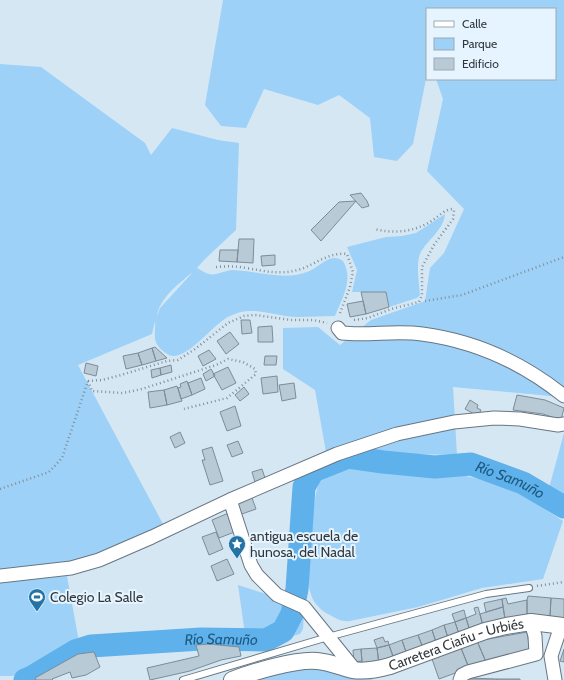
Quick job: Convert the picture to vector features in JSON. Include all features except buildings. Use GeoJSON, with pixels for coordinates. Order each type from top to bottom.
{"type":"FeatureCollection","features":[{"type":"Feature","properties":{"kind":"street"},"geometry":{"type":"LineString","coordinates":[[338,328],[342,333],[422,334],[463,342],[494,353],[520,366],[564,396]]}},
{"type":"Feature","properties":{"kind":"street"},"geometry":{"type":"LineString","coordinates":[[0,576],[71,568],[99,560],[230,500],[337,454],[397,434],[454,422],[494,418],[520,419],[558,425],[564,424]]}},
{"type":"Feature","properties":{"kind":"street"},"geometry":{"type":"LineString","coordinates":[[230,500],[251,565],[257,575],[278,595],[304,607],[355,670]]}},
{"type":"Feature","properties":{"kind":"street"},"geometry":{"type":"LineString","coordinates":[[460,680],[462,675],[468,672],[536,654],[535,636],[531,622]]}},
{"type":"Feature","properties":{"kind":"street","name":"Carretera Ciañu - Urbiés"},"geometry":{"type":"LineString","coordinates":[[232,680],[289,663],[305,660],[318,661],[355,670],[378,669],[485,631],[531,622],[562,626]]}},
{"type":"Feature","properties":{"kind":"street"},"geometry":{"type":"LineString","coordinates":[[555,680],[551,656],[555,640],[562,626]]}},
{"type":"Feature","properties":{"kind":"lane"},"geometry":{"type":"LineString","coordinates":[[183,680],[328,637],[486,594],[529,588]]}},
{"type":"Feature","properties":{"kind":"path"},"geometry":{"type":"LineString","coordinates":[[338,328],[348,322],[368,318],[391,309],[419,302],[422,295],[422,267],[434,245],[453,219],[454,210],[452,209],[445,211],[430,222],[410,231],[399,233],[374,229]]}},
{"type":"Feature","properties":{"kind":"path"},"geometry":{"type":"LineString","coordinates":[[216,267],[240,267],[275,273],[287,272],[310,266],[330,255],[339,253],[347,254],[353,272],[350,287],[338,319],[338,328]]}},
{"type":"Feature","properties":{"kind":"path"},"geometry":{"type":"LineString","coordinates":[[425,301],[462,295],[538,268],[564,257]]}},
{"type":"Feature","properties":{"kind":"path"},"geometry":{"type":"LineString","coordinates":[[88,381],[102,380],[167,361],[178,360],[195,349],[228,323],[244,316],[291,320],[313,320],[330,324],[338,328]]}},
{"type":"Feature","properties":{"kind":"path"},"geometry":{"type":"LineString","coordinates":[[88,381],[92,391],[124,393],[142,390],[173,380],[216,365],[228,359],[243,362],[255,369],[256,374],[227,398],[184,409]]}},
{"type":"Feature","properties":{"kind":"path"},"geometry":{"type":"LineString","coordinates":[[0,489],[49,472],[62,458],[88,381]]}},
{"type":"Feature","properties":{"kind":"path"},"geometry":{"type":"LineString","coordinates":[[529,588],[564,582]]}},
{"type":"Feature","properties":{"kind":"green space"},"geometry":{"type":"Polygon","coordinates":[[[223,0],[564,0],[564,403],[561,397],[453,387],[457,455],[326,452],[315,390],[283,369],[283,328],[318,327],[340,345],[371,320],[425,301],[430,268],[444,253],[464,209],[427,171],[443,99],[436,80],[556,80],[556,8],[426,8],[426,79],[413,144],[397,161],[374,157],[370,118],[339,95],[318,105],[264,89],[246,128],[221,126],[205,105],[223,0]]]}},
{"type":"Feature","properties":{"kind":"green space"},"geometry":{"type":"Polygon","coordinates":[[[0,64],[41,67],[145,143],[151,155],[172,128],[218,140],[239,143],[236,230],[197,268],[206,273],[212,274],[233,270],[288,276],[307,272],[329,259],[338,258],[343,261],[346,268],[346,289],[335,316],[298,317],[255,311],[238,313],[230,316],[217,325],[187,351],[180,355],[173,356],[163,351],[157,344],[155,340],[155,321],[152,334],[78,365],[163,524],[132,543],[85,560],[0,572],[0,64]],[[193,272],[170,292],[160,308],[193,272]]]}},
{"type":"Feature","properties":{"kind":"green space"},"geometry":{"type":"Polygon","coordinates":[[[445,214],[442,225],[420,254],[418,268],[420,295],[417,298],[389,307],[386,292],[352,292],[357,270],[347,247],[386,237],[416,233],[445,214]]]}},
{"type":"Feature","properties":{"kind":"green space"},"geometry":{"type":"Polygon","coordinates":[[[564,433],[564,495],[549,488],[564,433]]]}},
{"type":"Feature","properties":{"kind":"green space"},"geometry":{"type":"Polygon","coordinates":[[[347,465],[413,474],[462,475],[496,483],[522,494],[563,521],[543,579],[482,588],[418,607],[350,621],[340,620],[326,613],[316,604],[309,587],[309,540],[317,488],[321,479],[329,472],[347,465]]]}},
{"type":"Feature","properties":{"kind":"green space","name":"Colegio La Salle"},"geometry":{"type":"Polygon","coordinates":[[[67,576],[79,642],[67,646],[13,676],[0,676],[0,582],[67,576]]]}},
{"type":"Feature","properties":{"kind":"green space"},"geometry":{"type":"Polygon","coordinates":[[[238,585],[286,602],[304,615],[303,629],[300,634],[293,636],[281,635],[275,628],[257,636],[245,634],[238,585]]]}},
{"type":"Feature","properties":{"kind":"green space"},"geometry":{"type":"Polygon","coordinates":[[[288,666],[363,672],[373,680],[249,680],[288,666]]]}},
{"type":"Feature","properties":{"kind":"waterway","name":"Río Samuño"},"geometry":{"type":"LineString","coordinates":[[25,680],[75,651],[91,646],[201,639],[266,640],[283,631],[292,614],[297,589],[304,487],[313,471],[348,457],[435,467],[471,464],[523,483],[564,507]]}},
{"type":"Feature","properties":{"kind":"place","name":"antigua escuela de hunosa, del Nadal"},"geometry":{"type":"Point","coordinates":[237,559]}},
{"type":"Feature","properties":{"kind":"place","name":"Colegio La Salle"},"geometry":{"type":"Point","coordinates":[37,612]}}]}
